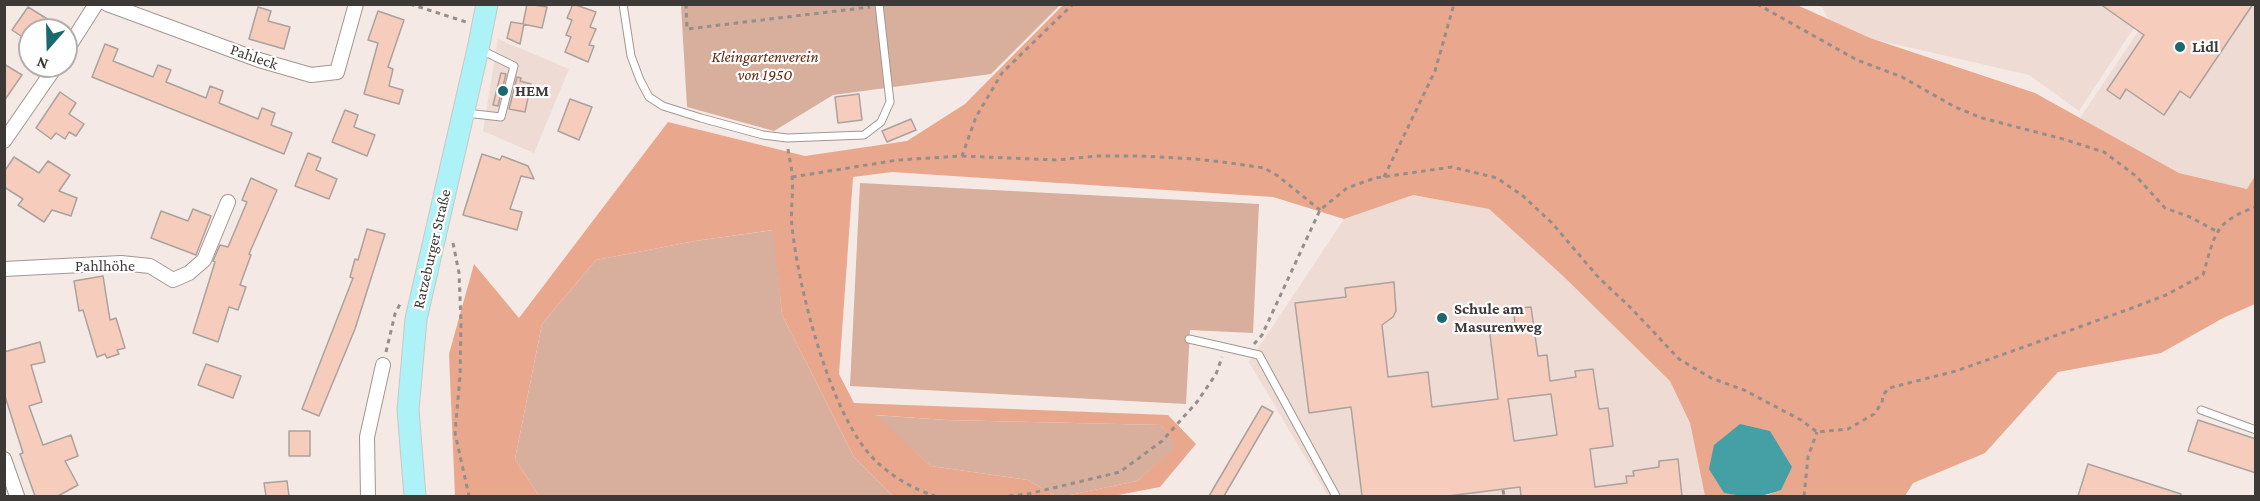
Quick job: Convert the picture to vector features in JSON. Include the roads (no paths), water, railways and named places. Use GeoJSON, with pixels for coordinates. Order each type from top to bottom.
{"type":"FeatureCollection","features":[{"type":"Feature","properties":{"kind":"main road","name":"Ratzeburger Straße"},"geometry":{"type":"LineString","coordinates":[[415,496],[408,410],[416,319],[487,4]]}},
{"type":"Feature","properties":{"kind":"street"},"geometry":{"type":"LineString","coordinates":[[78,32],[96,4]]}},
{"type":"Feature","properties":{"kind":"street","name":"Pahleck"},"geometry":{"type":"LineString","coordinates":[[108,4],[259,60],[311,75],[337,72],[356,4]]}},
{"type":"Feature","properties":{"kind":"street"},"geometry":{"type":"LineString","coordinates":[[4,141],[48,78]]}},
{"type":"Feature","properties":{"kind":"street","name":"Pahlhöhe"},"geometry":{"type":"LineString","coordinates":[[4,269],[121,263],[150,266],[173,280],[189,273],[204,260],[228,202]]}},
{"type":"Feature","properties":{"kind":"street"},"geometry":{"type":"LineString","coordinates":[[368,496],[367,437],[383,365]]}},
{"type":"Feature","properties":{"kind":"street"},"geometry":{"type":"LineString","coordinates":[[4,459],[16,496]]}},
{"type":"Feature","properties":{"kind":"lane"},"geometry":{"type":"LineString","coordinates":[[623,4],[631,56],[649,97],[663,106],[701,118],[763,135],[787,138],[864,135],[881,122],[890,102],[879,5]]}},
{"type":"Feature","properties":{"kind":"lane"},"geometry":{"type":"LineString","coordinates":[[464,113],[501,117],[514,66],[478,49]]}},
{"type":"Feature","properties":{"kind":"lane"},"geometry":{"type":"LineString","coordinates":[[1189,339],[1259,355],[1336,496]]}},
{"type":"Feature","properties":{"kind":"lane"},"geometry":{"type":"LineString","coordinates":[[2200,410],[2256,430]]}},
{"type":"Feature","properties":{"kind":"water"},"geometry":{"type":"Polygon","coordinates":[[[1740,424],[1770,431],[1792,467],[1781,490],[1753,496],[1724,493],[1709,469],[1714,445],[1740,424]]]}},
{"type":"Feature","properties":{"kind":"place","name":"Lidl"},"geometry":{"type":"Point","coordinates":[2180,47]}},
{"type":"Feature","properties":{"kind":"place","name":"HEM"},"geometry":{"type":"Point","coordinates":[503,91]}},
{"type":"Feature","properties":{"kind":"place","name":"Schule am Masurenweg"},"geometry":{"type":"Point","coordinates":[1442,318]}},
{"type":"Feature","properties":{"kind":"park label","name":"Kleingartenverein von 1950"},"geometry":{"type":"Point","coordinates":[765,66]}}]}
